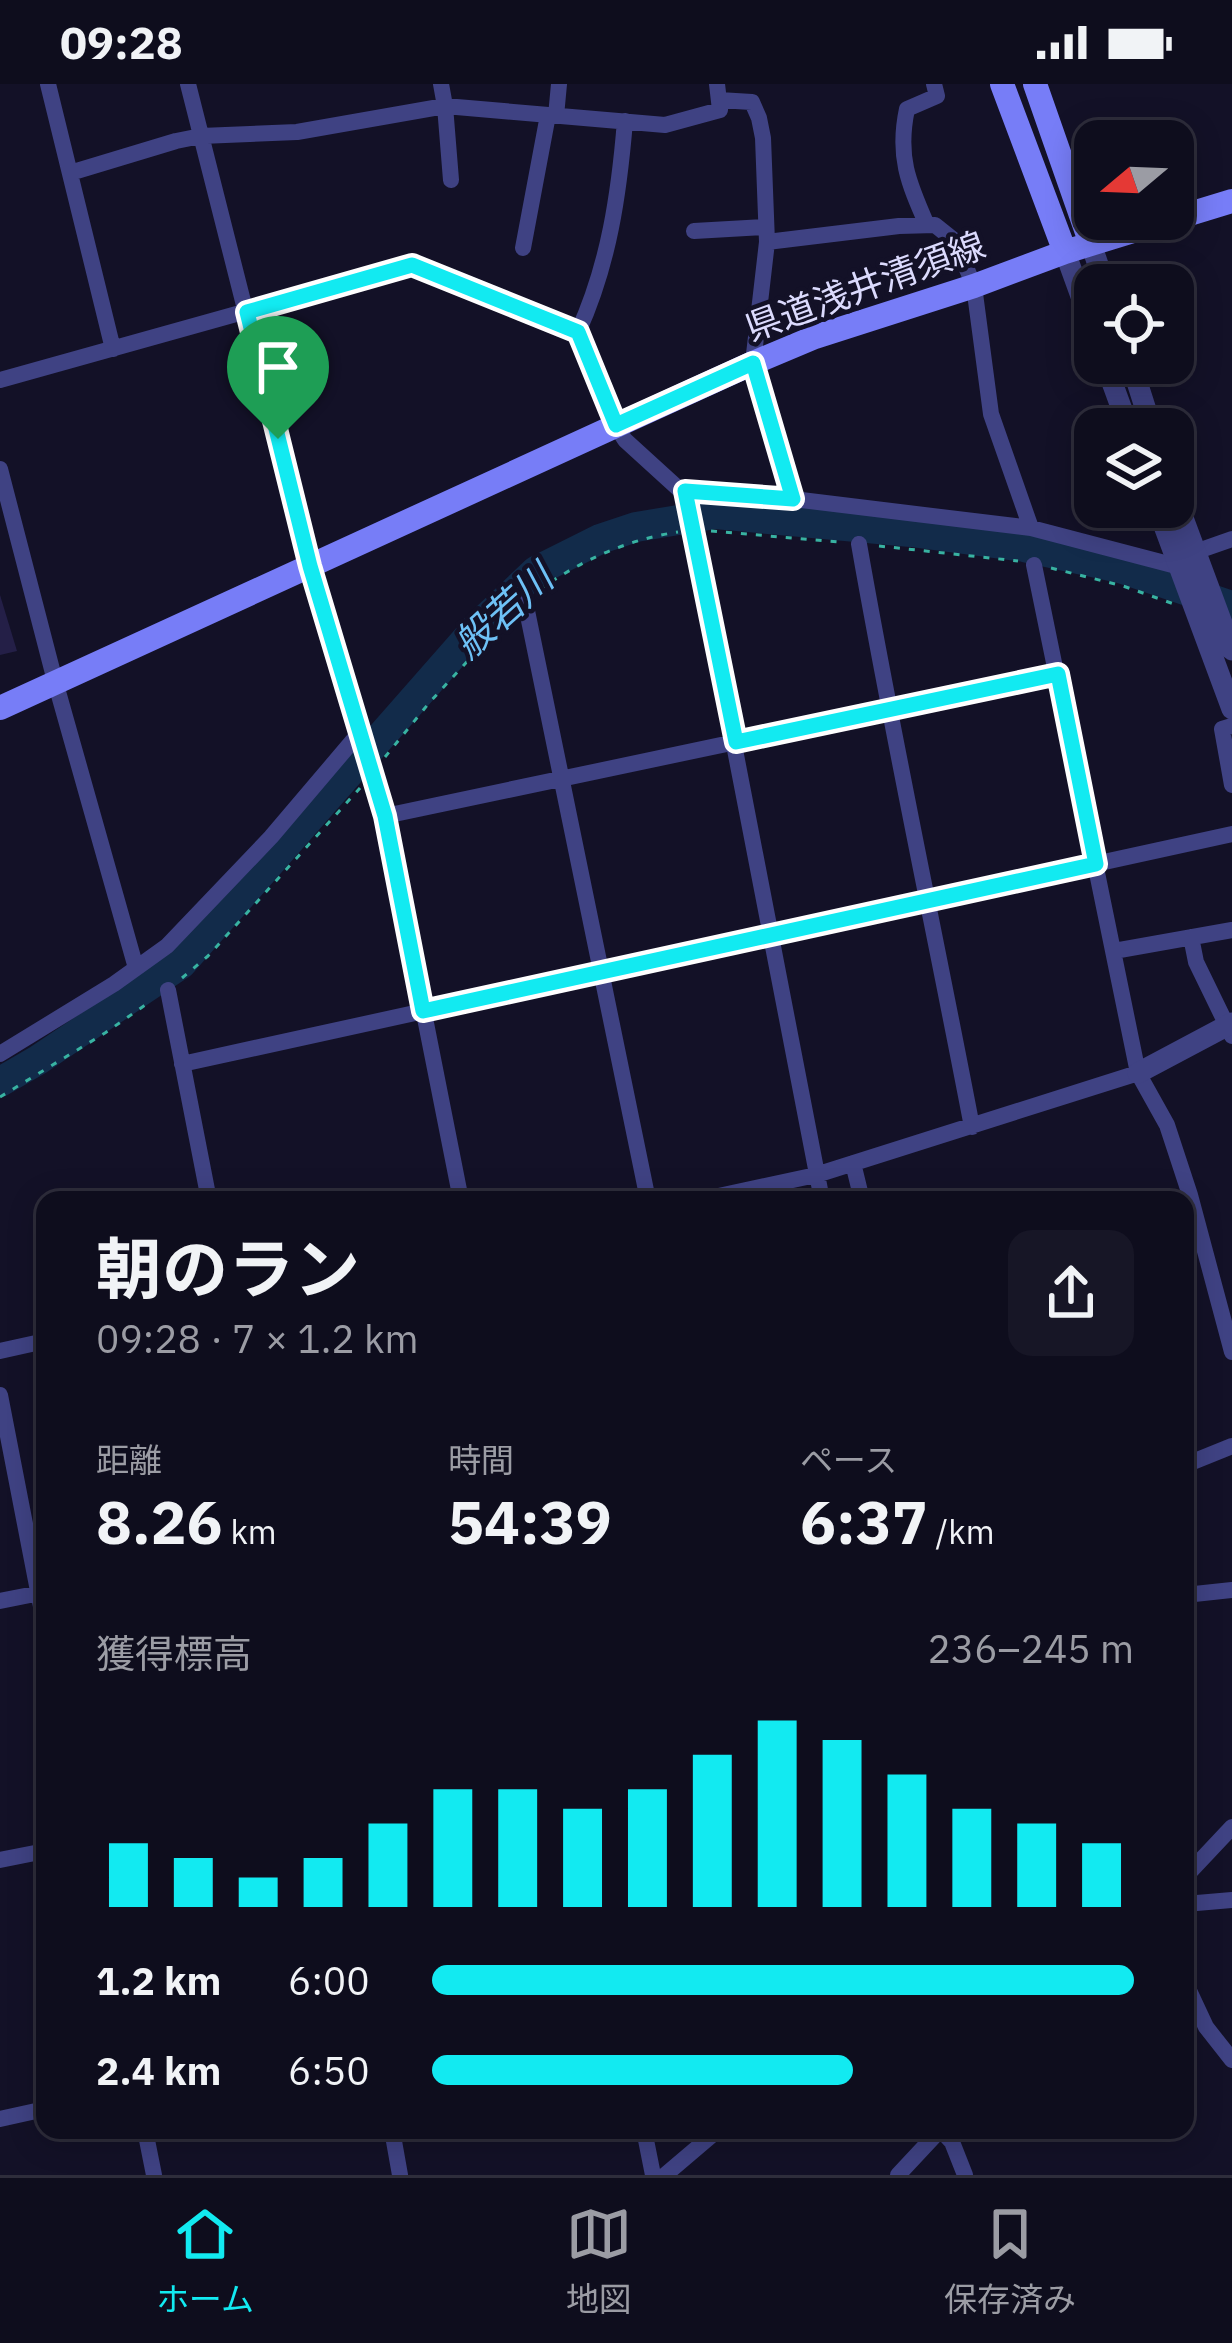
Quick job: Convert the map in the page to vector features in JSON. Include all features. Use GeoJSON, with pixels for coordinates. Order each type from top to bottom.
{"type":"FeatureCollection","features":[{"type":"Feature","properties":{"kind":"main road"},"geometry":{"type":"LineString","coordinates":[[1002,84],[1065,252]]}},
{"type":"Feature","properties":{"kind":"main road"},"geometry":{"type":"LineString","coordinates":[[1035,84],[1091,244]]}},
{"type":"Feature","properties":{"kind":"main road","name":"県道浅井清須線"},"geometry":{"type":"LineString","coordinates":[[1194,213],[1232,201]]}},
{"type":"Feature","properties":{"kind":"main road","name":"県道浅井清須線"},"geometry":{"type":"LineString","coordinates":[[0,708],[753,363],[815,337],[1104,240]]}},
{"type":"Feature","properties":{"kind":"street"},"geometry":{"type":"LineString","coordinates":[[48,84],[113,349]]}},
{"type":"Feature","properties":{"kind":"street"},"geometry":{"type":"LineString","coordinates":[[188,84],[310,566],[385,816],[459,1191]]}},
{"type":"Feature","properties":{"kind":"street"},"geometry":{"type":"LineString","coordinates":[[441,84],[452,180]]}},
{"type":"Feature","properties":{"kind":"street"},"geometry":{"type":"LineString","coordinates":[[523,248],[559,84]]}},
{"type":"Feature","properties":{"kind":"street"},"geometry":{"type":"LineString","coordinates":[[927,225],[903,164],[902,134],[907,109],[937,96],[934,84]]}},
{"type":"Feature","properties":{"kind":"street"},"geometry":{"type":"LineString","coordinates":[[70,173],[176,140],[297,132],[445,106],[664,125],[721,110],[718,92],[752,102],[763,138],[766,234],[753,363],[793,499]]}},
{"type":"Feature","properties":{"kind":"street"},"geometry":{"type":"LineString","coordinates":[[578,332],[610,242],[625,121]]}},
{"type":"Feature","properties":{"kind":"street"},"geometry":{"type":"LineString","coordinates":[[694,231],[766,234],[935,225],[956,241],[974,286],[991,414],[1031,528]]}},
{"type":"Feature","properties":{"kind":"street"},"geometry":{"type":"LineString","coordinates":[[1091,244],[1098,264]]}},
{"type":"Feature","properties":{"kind":"street"},"geometry":{"type":"LineString","coordinates":[[1065,252],[1074,277]]}},
{"type":"Feature","properties":{"kind":"street"},"geometry":{"type":"LineString","coordinates":[[0,380],[412,265],[578,332],[625,440],[680,491],[793,499],[1031,528],[1186,565],[1232,539]]}},
{"type":"Feature","properties":{"kind":"street"},"geometry":{"type":"LineString","coordinates":[[0,469],[136,968]]}},
{"type":"Feature","properties":{"kind":"street"},"geometry":{"type":"LineString","coordinates":[[685,491],[820,1191]]}},
{"type":"Feature","properties":{"kind":"street"},"geometry":{"type":"LineString","coordinates":[[1168,528],[1186,565],[1207,584],[1232,650]]}},
{"type":"Feature","properties":{"kind":"street"},"geometry":{"type":"LineString","coordinates":[[1180,528],[1193,605],[1232,709]]}},
{"type":"Feature","properties":{"kind":"street"},"geometry":{"type":"LineString","coordinates":[[860,544],[888,710],[972,1127]]}},
{"type":"Feature","properties":{"kind":"street"},"geometry":{"type":"LineString","coordinates":[[1034,565],[1138,1073],[1167,1125],[1189,1191]]}},
{"type":"Feature","properties":{"kind":"street"},"geometry":{"type":"LineString","coordinates":[[524,601],[645,1191]]}},
{"type":"Feature","properties":{"kind":"street"},"geometry":{"type":"LineString","coordinates":[[385,816],[1058,674]]}},
{"type":"Feature","properties":{"kind":"street"},"geometry":{"type":"LineString","coordinates":[[1232,726],[1222,730],[1232,784]]}},
{"type":"Feature","properties":{"kind":"street"},"geometry":{"type":"LineString","coordinates":[[0,1054],[177,937],[361,731]]}},
{"type":"Feature","properties":{"kind":"street"},"geometry":{"type":"LineString","coordinates":[[182,1064],[1232,834]]}},
{"type":"Feature","properties":{"kind":"street"},"geometry":{"type":"LineString","coordinates":[[1114,951],[1232,930]]}},
{"type":"Feature","properties":{"kind":"street"},"geometry":{"type":"LineString","coordinates":[[744,1191],[853,1163],[1138,1073],[1230,1028],[1196,962],[1191,937]]}},
{"type":"Feature","properties":{"kind":"street"},"geometry":{"type":"LineString","coordinates":[[168,989],[207,1191]]}},
{"type":"Feature","properties":{"kind":"street"},"geometry":{"type":"LineString","coordinates":[[853,1163],[860,1191]]}},
{"type":"Feature","properties":{"kind":"street"},"geometry":{"type":"LineString","coordinates":[[1194,1210],[1232,1352]]}},
{"type":"Feature","properties":{"kind":"street"},"geometry":{"type":"LineString","coordinates":[[0,1351],[36,1343]]}},
{"type":"Feature","properties":{"kind":"street"},"geometry":{"type":"LineString","coordinates":[[0,1395],[36,1565]]}},
{"type":"Feature","properties":{"kind":"street"},"geometry":{"type":"LineString","coordinates":[[1194,1461],[1232,1446]]}},
{"type":"Feature","properties":{"kind":"street"},"geometry":{"type":"LineString","coordinates":[[1194,1594],[1232,1590]]}},
{"type":"Feature","properties":{"kind":"street"},"geometry":{"type":"LineString","coordinates":[[0,1601],[36,1594]]}},
{"type":"Feature","properties":{"kind":"street"},"geometry":{"type":"LineString","coordinates":[[1194,1867],[1232,1827]]}},
{"type":"Feature","properties":{"kind":"street"},"geometry":{"type":"LineString","coordinates":[[0,1860],[36,1853]]}},
{"type":"Feature","properties":{"kind":"street"},"geometry":{"type":"LineString","coordinates":[[1194,1903],[1232,1900]]}},
{"type":"Feature","properties":{"kind":"street"},"geometry":{"type":"LineString","coordinates":[[1194,2001],[1206,2027],[1232,2060]]}},
{"type":"Feature","properties":{"kind":"street"},"geometry":{"type":"LineString","coordinates":[[0,2119],[36,2111]]}},
{"type":"Feature","properties":{"kind":"street"},"geometry":{"type":"LineString","coordinates":[[147,2139],[154,2175]]}},
{"type":"Feature","properties":{"kind":"street"},"geometry":{"type":"LineString","coordinates":[[394,2139],[400,2175]]}},
{"type":"Feature","properties":{"kind":"street"},"geometry":{"type":"LineString","coordinates":[[646,2139],[653,2175]]}},
{"type":"Feature","properties":{"kind":"street"},"geometry":{"type":"LineString","coordinates":[[665,2175],[707,2139]]}},
{"type":"Feature","properties":{"kind":"street"},"geometry":{"type":"LineString","coordinates":[[898,2175],[932,2139]]}},
{"type":"Feature","properties":{"kind":"street"},"geometry":{"type":"LineString","coordinates":[[949,2139],[970,2175]]}},
{"type":"Feature","properties":{"kind":"building"},"geometry":{"type":"Polygon","coordinates":[[[0,595],[17,651],[0,655],[0,595]]]}},
{"type":"Feature","properties":{"kind":"waterway","name":"般若川"},"geometry":{"type":"LineString","coordinates":[[0,1082],[181,964],[479,625],[536,571],[600,539],[636,527],[715,514],[911,532],[1024,547],[1120,568],[1232,606]]}},
{"type":"Feature","properties":{"kind":"route"},"geometry":{"type":"LineString","coordinates":[[412,265],[578,332],[616,425],[753,363],[793,499],[685,491],[736,742],[1058,674],[1096,864],[423,1011],[385,816],[310,566],[278,439],[247,312],[412,265]]}}]}
